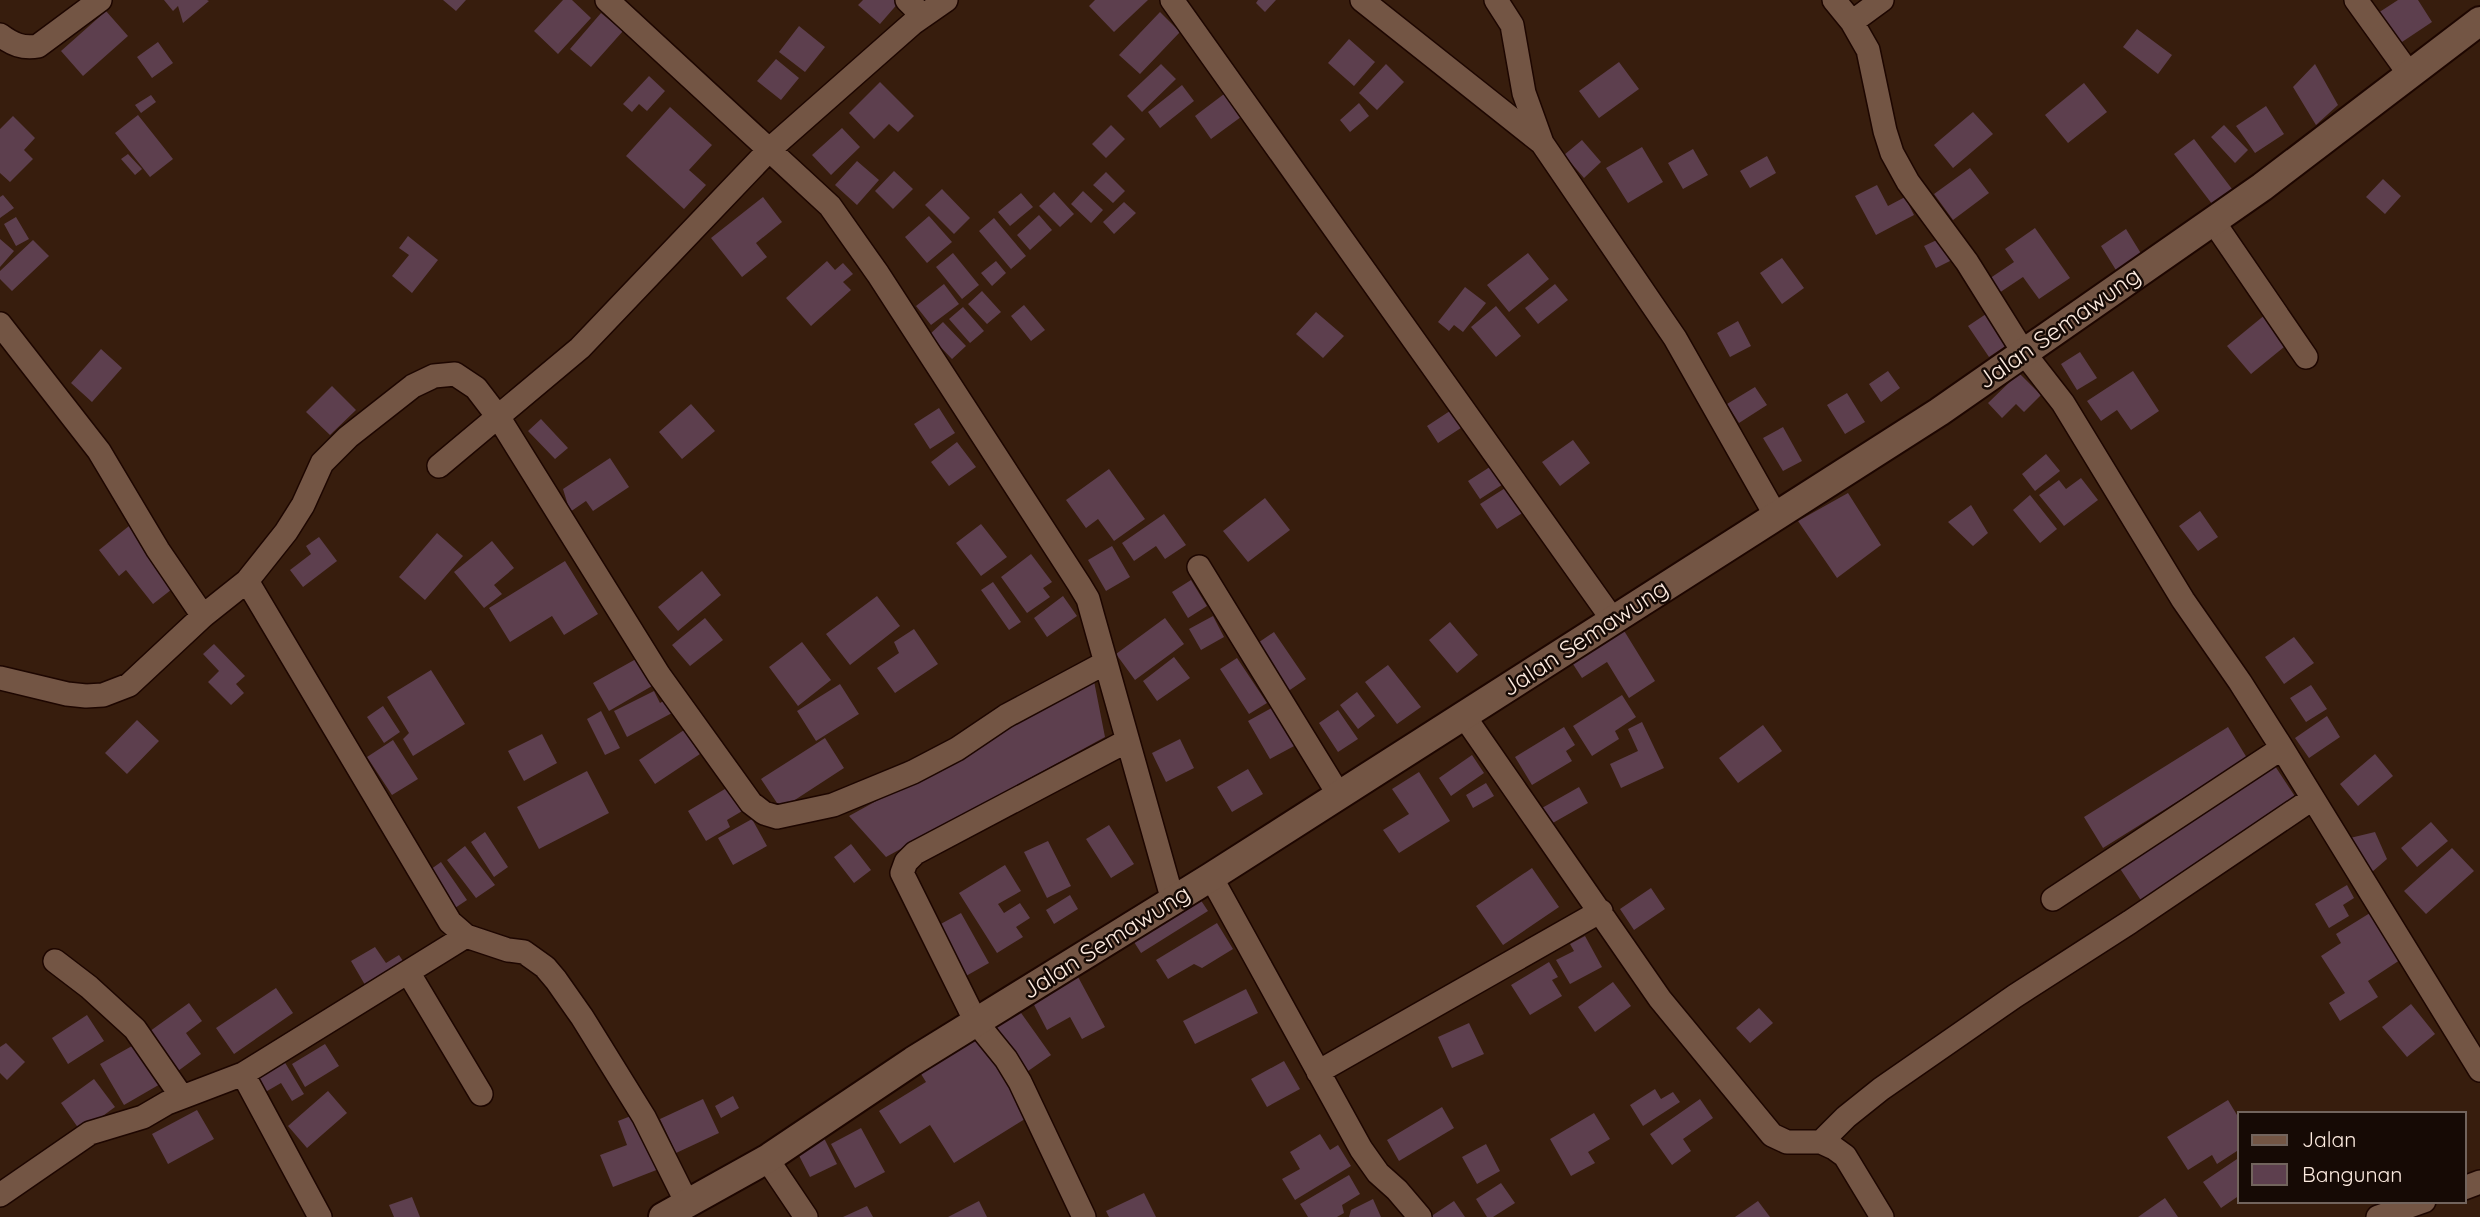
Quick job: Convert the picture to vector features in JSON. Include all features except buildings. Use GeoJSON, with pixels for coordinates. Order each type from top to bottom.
{"type":"FeatureCollection","features":[{"type":"Feature","properties":{"kind":"street"},"geometry":{"type":"LineString","coordinates":[[0,35],[18,45],[38,46],[100,0]]}},
{"type":"Feature","properties":{"kind":"street"},"geometry":{"type":"LineString","coordinates":[[607,0],[830,206],[878,274],[1088,599],[1173,901]]}},
{"type":"Feature","properties":{"kind":"street"},"geometry":{"type":"LineString","coordinates":[[439,466],[580,348],[770,149],[915,8],[946,0]]}},
{"type":"Feature","properties":{"kind":"street"},"geometry":{"type":"LineString","coordinates":[[1171,0],[1613,620]]}},
{"type":"Feature","properties":{"kind":"street"},"geometry":{"type":"LineString","coordinates":[[1362,0],[1542,143]]}},
{"type":"Feature","properties":{"kind":"street"},"geometry":{"type":"LineString","coordinates":[[1496,0],[1512,24],[1524,93],[1542,143],[1675,338],[1776,516]]}},
{"type":"Feature","properties":{"kind":"street"},"geometry":{"type":"LineString","coordinates":[[1834,0],[1852,22],[1868,50],[1892,153],[1926,209],[1967,262],[2024,353],[2063,403],[2183,600],[2282,748],[2480,1070]]}},
{"type":"Feature","properties":{"kind":"street"},"geometry":{"type":"LineString","coordinates":[[1852,22],[1882,0]]}},
{"type":"Feature","properties":{"kind":"street"},"geometry":{"type":"LineString","coordinates":[[2356,0],[2410,75]]}},
{"type":"Feature","properties":{"kind":"street","name":"Jalan Semawung"},"geometry":{"type":"LineString","coordinates":[[675,1210],[767,1158],[913,1061],[1211,877],[1939,412],[2262,187],[2480,21]]}},
{"type":"Feature","properties":{"kind":"street"},"geometry":{"type":"LineString","coordinates":[[2213,221],[2306,357]]}},
{"type":"Feature","properties":{"kind":"street"},"geometry":{"type":"LineString","coordinates":[[0,324],[99,451],[158,550],[203,616]]}},
{"type":"Feature","properties":{"kind":"street"},"geometry":{"type":"LineString","coordinates":[[0,678],[67,694],[103,695],[119,690],[141,676],[203,616],[247,581],[286,532],[303,505],[322,463],[348,437],[413,386],[434,376],[455,374],[476,388],[499,418],[659,676],[751,803],[764,813],[777,817],[833,805],[913,772],[957,749],[1006,716],[1105,663]]}},
{"type":"Feature","properties":{"kind":"street"},"geometry":{"type":"LineString","coordinates":[[1199,567],[1339,795]]}},
{"type":"Feature","properties":{"kind":"street"},"geometry":{"type":"LineString","coordinates":[[247,581],[450,922],[466,936],[508,950],[524,952],[544,967],[582,1017],[644,1116],[675,1210]]}},
{"type":"Feature","properties":{"kind":"street"},"geometry":{"type":"LineString","coordinates":[[1464,716],[1660,999],[1772,1135],[1787,1142],[1821,1142],[1845,1156],[1882,1217]]}},
{"type":"Feature","properties":{"kind":"street"},"geometry":{"type":"LineString","coordinates":[[1084,1217],[1020,1082],[1006,1059],[976,1022],[902,877],[906,862],[915,853],[1127,741]]}},
{"type":"Feature","properties":{"kind":"street"},"geometry":{"type":"LineString","coordinates":[[2053,899],[2282,748]]}},
{"type":"Feature","properties":{"kind":"street"},"geometry":{"type":"LineString","coordinates":[[1821,1142],[1846,1117],[1881,1089],[2004,1003],[2312,799]]}},
{"type":"Feature","properties":{"kind":"street"},"geometry":{"type":"LineString","coordinates":[[1211,877],[1373,1166],[1420,1217]]}},
{"type":"Feature","properties":{"kind":"street"},"geometry":{"type":"LineString","coordinates":[[1318,1072],[1601,911]]}},
{"type":"Feature","properties":{"kind":"street"},"geometry":{"type":"LineString","coordinates":[[0,1195],[90,1133],[143,1117],[167,1103],[243,1074],[466,936]]}},
{"type":"Feature","properties":{"kind":"street"},"geometry":{"type":"LineString","coordinates":[[55,961],[89,987],[135,1029],[182,1097]]}},
{"type":"Feature","properties":{"kind":"street"},"geometry":{"type":"LineString","coordinates":[[408,972],[481,1094]]}},
{"type":"Feature","properties":{"kind":"street"},"geometry":{"type":"LineString","coordinates":[[243,1074],[320,1217]]}},
{"type":"Feature","properties":{"kind":"street"},"geometry":{"type":"LineString","coordinates":[[767,1158],[806,1217]]}},
{"type":"Feature","properties":{"kind":"street"},"geometry":{"type":"LineString","coordinates":[[2378,1217],[2418,1203]]}}]}
